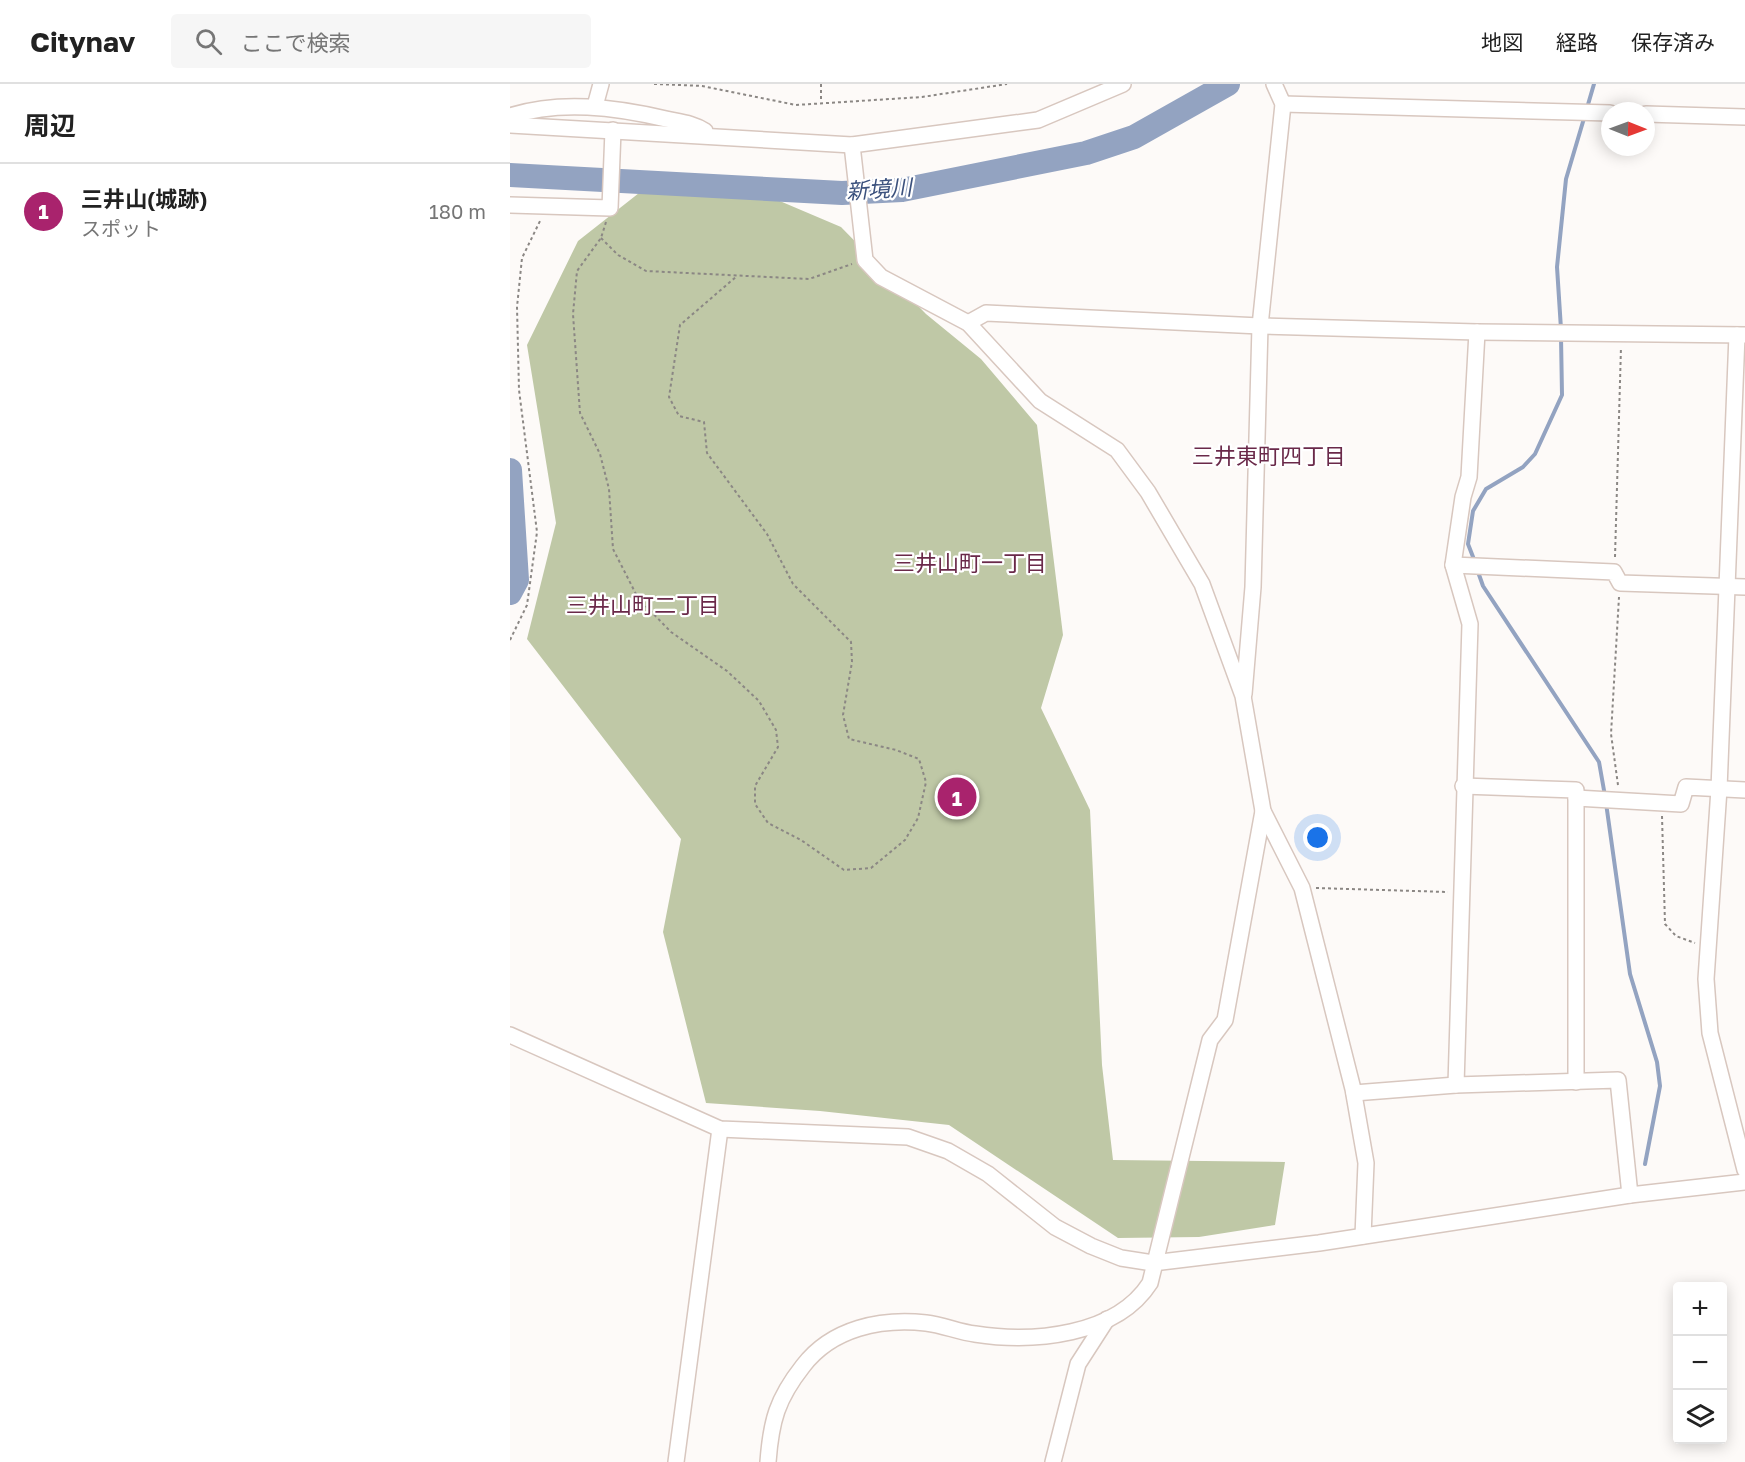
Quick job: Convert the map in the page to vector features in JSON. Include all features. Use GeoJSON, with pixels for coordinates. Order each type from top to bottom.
{"type":"FeatureCollection","features":[{"type":"Feature","properties":{"kind":"street"},"geometry":{"type":"LineString","coordinates":[[595,106],[602,84]]}},
{"type":"Feature","properties":{"kind":"street"},"geometry":{"type":"LineString","coordinates":[[510,125],[713,136],[852,151],[1038,120],[1123,84]]}},
{"type":"Feature","properties":{"kind":"street"},"geometry":{"type":"LineString","coordinates":[[1243,696],[1253,587],[1260,326],[1279,95],[1601,113]]}},
{"type":"Feature","properties":{"kind":"street"},"geometry":{"type":"LineString","coordinates":[[510,116],[531,110],[595,106],[697,126],[713,136]]}},
{"type":"Feature","properties":{"kind":"street"},"geometry":{"type":"LineString","coordinates":[[1655,114],[1745,117]]}},
{"type":"Feature","properties":{"kind":"street"},"geometry":{"type":"LineString","coordinates":[[510,205],[610,208],[613,130]]}},
{"type":"Feature","properties":{"kind":"street"},"geometry":{"type":"LineString","coordinates":[[852,151],[865,260],[881,277],[968,323],[1040,401],[1117,450],[1142,484],[1202,584],[1243,696],[1263,811],[1302,888],[1354,1093],[1366,1163],[1363,1236]]}},
{"type":"Feature","properties":{"kind":"street"},"geometry":{"type":"LineString","coordinates":[[968,323],[986,313],[1260,326],[1477,333],[1741,335],[1726,586],[1719,789],[1706,979],[1710,1033],[1745,1170]]}},
{"type":"Feature","properties":{"kind":"street"},"geometry":{"type":"LineString","coordinates":[[1455,1085],[1470,624],[1453,565],[1463,497],[1469,477],[1477,333]]}},
{"type":"Feature","properties":{"kind":"street"},"geometry":{"type":"LineString","coordinates":[[1453,565],[1745,587]]}},
{"type":"Feature","properties":{"kind":"street"},"geometry":{"type":"LineString","coordinates":[[1463,786],[1576,790],[1576,1082]]}},
{"type":"Feature","properties":{"kind":"street"},"geometry":{"type":"LineString","coordinates":[[1576,798],[1681,804],[1686,787],[1745,790]]}},
{"type":"Feature","properties":{"kind":"street"},"geometry":{"type":"LineString","coordinates":[[768,1462],[770,1428],[776,1408],[789,1383],[810,1357],[833,1340],[858,1327],[879,1323],[927,1323],[976,1335],[1026,1337],[1077,1330],[1107,1319],[1140,1298],[1150,1283],[1153,1263],[1210,1040],[1225,1020],[1263,811]]}},
{"type":"Feature","properties":{"kind":"street"},"geometry":{"type":"LineString","coordinates":[[510,1035],[720,1129],[908,1137],[948,1150],[978,1168],[1055,1227],[1091,1246],[1121,1258],[1153,1263],[1363,1236],[1630,1195],[1745,1182]]}},
{"type":"Feature","properties":{"kind":"street"},"geometry":{"type":"LineString","coordinates":[[1354,1093],[1455,1085],[1618,1080],[1630,1195]]}},
{"type":"Feature","properties":{"kind":"street"},"geometry":{"type":"LineString","coordinates":[[676,1462],[720,1129]]}},
{"type":"Feature","properties":{"kind":"street"},"geometry":{"type":"LineString","coordinates":[[1053,1462],[1078,1364],[1107,1319]]}},
{"type":"Feature","properties":{"kind":"path"},"geometry":{"type":"LineString","coordinates":[[654,84],[702,86],[796,105],[922,98],[1007,84]]}},
{"type":"Feature","properties":{"kind":"path"},"geometry":{"type":"LineString","coordinates":[[821,84],[821,102]]}},
{"type":"Feature","properties":{"kind":"path"},"geometry":{"type":"LineString","coordinates":[[510,640],[527,605],[537,532],[519,390],[517,307],[522,258],[548,206]]}},
{"type":"Feature","properties":{"kind":"path"},"geometry":{"type":"LineString","coordinates":[[737,276],[680,325],[669,397],[678,416],[704,422],[707,453],[767,534],[793,584],[851,642],[852,662],[843,715],[849,739],[896,750],[919,759],[926,782],[918,818],[905,840],[871,868],[844,870],[801,840],[768,823],[754,804],[755,786],[778,747],[776,730],[759,701],[727,671],[671,632],[638,598],[613,549],[609,489],[600,454],[580,413],[573,314],[577,271],[601,238],[618,255],[646,271],[809,279],[865,260]]}},
{"type":"Feature","properties":{"kind":"path"},"geometry":{"type":"LineString","coordinates":[[1620,800],[1611,734],[1622,334]]}},
{"type":"Feature","properties":{"kind":"path"},"geometry":{"type":"LineString","coordinates":[[1661,804],[1665,924],[1676,936],[1709,948]]}},
{"type":"Feature","properties":{"kind":"path"},"geometry":{"type":"LineString","coordinates":[[1302,888],[1460,892]]}},
{"type":"Feature","properties":{"kind":"green space"},"geometry":{"type":"Polygon","coordinates":[[[639,193],[768,196],[841,227],[926,314],[981,359],[1037,425],[1063,635],[1041,708],[1090,810],[1102,1065],[1113,1160],[1285,1162],[1275,1225],[1199,1237],[1118,1238],[949,1125],[820,1111],[706,1103],[663,932],[681,839],[527,639],[556,523],[527,345],[578,241],[639,193]]]}},
{"type":"Feature","properties":{"kind":"waterway","name":"新境川"},"geometry":{"type":"LineString","coordinates":[[510,175],[842,193],[902,190],[1086,153],[1134,137],[1228,84]]}},
{"type":"Feature","properties":{"kind":"waterway"},"geometry":{"type":"LineString","coordinates":[[1587,108],[1594,84]]}},
{"type":"Feature","properties":{"kind":"waterway"},"geometry":{"type":"LineString","coordinates":[[1561,329],[1557,267],[1566,179],[1585,115]]}},
{"type":"Feature","properties":{"kind":"waterway"},"geometry":{"type":"LineString","coordinates":[[1475,562],[1468,544],[1473,511],[1486,489],[1523,467],[1535,454],[1562,395],[1561,337]]}},
{"type":"Feature","properties":{"kind":"waterway"},"geometry":{"type":"LineString","coordinates":[[510,470],[517,580],[510,593]]}},
{"type":"Feature","properties":{"kind":"waterway"},"geometry":{"type":"LineString","coordinates":[[1477,569],[1483,586],[1599,762],[1605,796]]}},
{"type":"Feature","properties":{"kind":"waterway"},"geometry":{"type":"LineString","coordinates":[[1606,803],[1630,974],[1657,1062],[1660,1086],[1645,1164]]}},
{"type":"Feature","properties":{"kind":"place","name":"三井山(城跡)"},"geometry":{"type":"Point","coordinates":[957,797]}},
{"type":"Feature","properties":{"kind":"district","name":"三井東町四丁目"},"geometry":{"type":"Point","coordinates":[1269,456]}},
{"type":"Feature","properties":{"kind":"district","name":"三井山町一丁目"},"geometry":{"type":"Point","coordinates":[970,563]}},
{"type":"Feature","properties":{"kind":"district","name":"三井山町二丁目"},"geometry":{"type":"Point","coordinates":[643,605]}}]}
